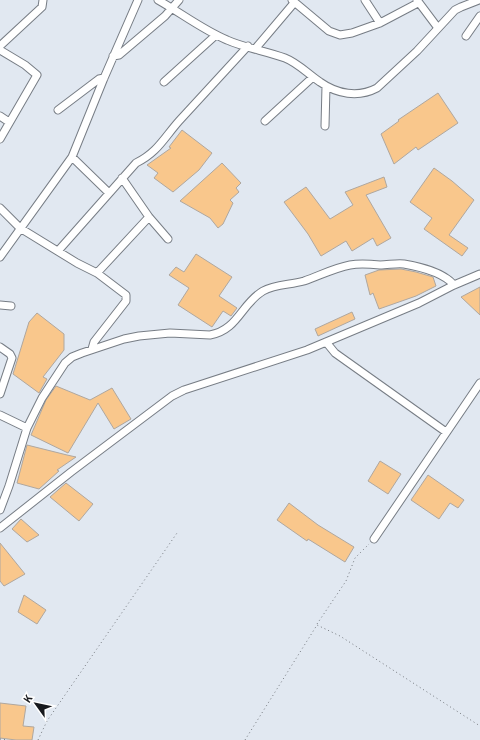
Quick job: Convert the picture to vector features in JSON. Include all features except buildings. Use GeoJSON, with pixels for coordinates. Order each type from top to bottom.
{"type":"FeatureCollection","features":[{"type":"Feature","properties":{"kind":"street"},"geometry":{"type":"LineString","coordinates":[[0,46],[42,7],[43,0]]}},
{"type":"Feature","properties":{"kind":"street"},"geometry":{"type":"LineString","coordinates":[[0,257],[72,157],[113,56],[138,0]]}},
{"type":"Feature","properties":{"kind":"street"},"geometry":{"type":"LineString","coordinates":[[158,0],[216,35],[229,41],[291,60],[326,86],[355,94],[370,92],[377,88],[417,51],[455,10],[479,0]]}},
{"type":"Feature","properties":{"kind":"street"},"geometry":{"type":"LineString","coordinates":[[113,56],[119,55],[165,16],[179,0]]}},
{"type":"Feature","properties":{"kind":"street"},"geometry":{"type":"LineString","coordinates":[[365,0],[380,23]]}},
{"type":"Feature","properties":{"kind":"street"},"geometry":{"type":"LineString","coordinates":[[58,251],[136,163],[143,160],[157,149],[171,130],[251,48],[293,2],[329,31],[340,35],[352,33],[380,23],[418,2],[438,28]]}},
{"type":"Feature","properties":{"kind":"street"},"geometry":{"type":"LineString","coordinates":[[466,36],[480,16]]}},
{"type":"Feature","properties":{"kind":"street"},"geometry":{"type":"LineString","coordinates":[[164,82],[216,35]]}},
{"type":"Feature","properties":{"kind":"street"},"geometry":{"type":"LineString","coordinates":[[0,50],[25,65],[37,75],[0,139]]}},
{"type":"Feature","properties":{"kind":"street"},"geometry":{"type":"LineString","coordinates":[[265,121],[313,77]]}},
{"type":"Feature","properties":{"kind":"street"},"geometry":{"type":"LineString","coordinates":[[58,110],[100,78],[104,78]]}},
{"type":"Feature","properties":{"kind":"street"},"geometry":{"type":"LineString","coordinates":[[325,126],[326,86]]}},
{"type":"Feature","properties":{"kind":"street"},"geometry":{"type":"LineString","coordinates":[[0,116],[9,122]]}},
{"type":"Feature","properties":{"kind":"street"},"geometry":{"type":"LineString","coordinates":[[72,157],[108,193]]}},
{"type":"Feature","properties":{"kind":"street"},"geometry":{"type":"LineString","coordinates":[[122,178],[149,216],[168,239]]}},
{"type":"Feature","properties":{"kind":"street"},"geometry":{"type":"LineString","coordinates":[[0,208],[20,228],[83,267],[97,273],[124,293],[127,299],[94,342],[92,349]]}},
{"type":"Feature","properties":{"kind":"street"},"geometry":{"type":"LineString","coordinates":[[97,273],[149,216]]}},
{"type":"Feature","properties":{"kind":"street"},"geometry":{"type":"LineString","coordinates":[[0,510],[27,428],[42,398],[65,363],[72,357],[92,349],[139,336],[170,333],[217,334],[231,326],[255,296],[263,291],[270,288],[303,282],[336,269],[352,265],[404,264],[440,274],[446,277],[454,285]]}},
{"type":"Feature","properties":{"kind":"street"},"geometry":{"type":"LineString","coordinates":[[0,528],[172,396],[184,390],[307,350],[419,303],[454,285],[480,274]]}},
{"type":"Feature","properties":{"kind":"street"},"geometry":{"type":"LineString","coordinates":[[0,305],[11,306]]}},
{"type":"Feature","properties":{"kind":"street"},"geometry":{"type":"LineString","coordinates":[[326,342],[335,353],[446,432]]}},
{"type":"Feature","properties":{"kind":"street"},"geometry":{"type":"LineString","coordinates":[[0,347],[10,354],[12,358],[0,393]]}},
{"type":"Feature","properties":{"kind":"street"},"geometry":{"type":"LineString","coordinates":[[374,539],[480,383]]}},
{"type":"Feature","properties":{"kind":"street"},"geometry":{"type":"LineString","coordinates":[[0,415],[27,428]]}},
{"type":"Feature","properties":{"kind":"path"},"geometry":{"type":"LineString","coordinates":[[38,740],[47,721],[177,533]]}},
{"type":"Feature","properties":{"kind":"path"},"geometry":{"type":"LineString","coordinates":[[245,740],[349,576],[355,558],[374,539]]}},
{"type":"Feature","properties":{"kind":"path"},"geometry":{"type":"LineString","coordinates":[[317,625],[340,636],[480,726]]}},
{"type":"Feature","properties":{"kind":"path"},"geometry":{"type":"LineString","coordinates":[[0,739],[8,740]]}}]}
